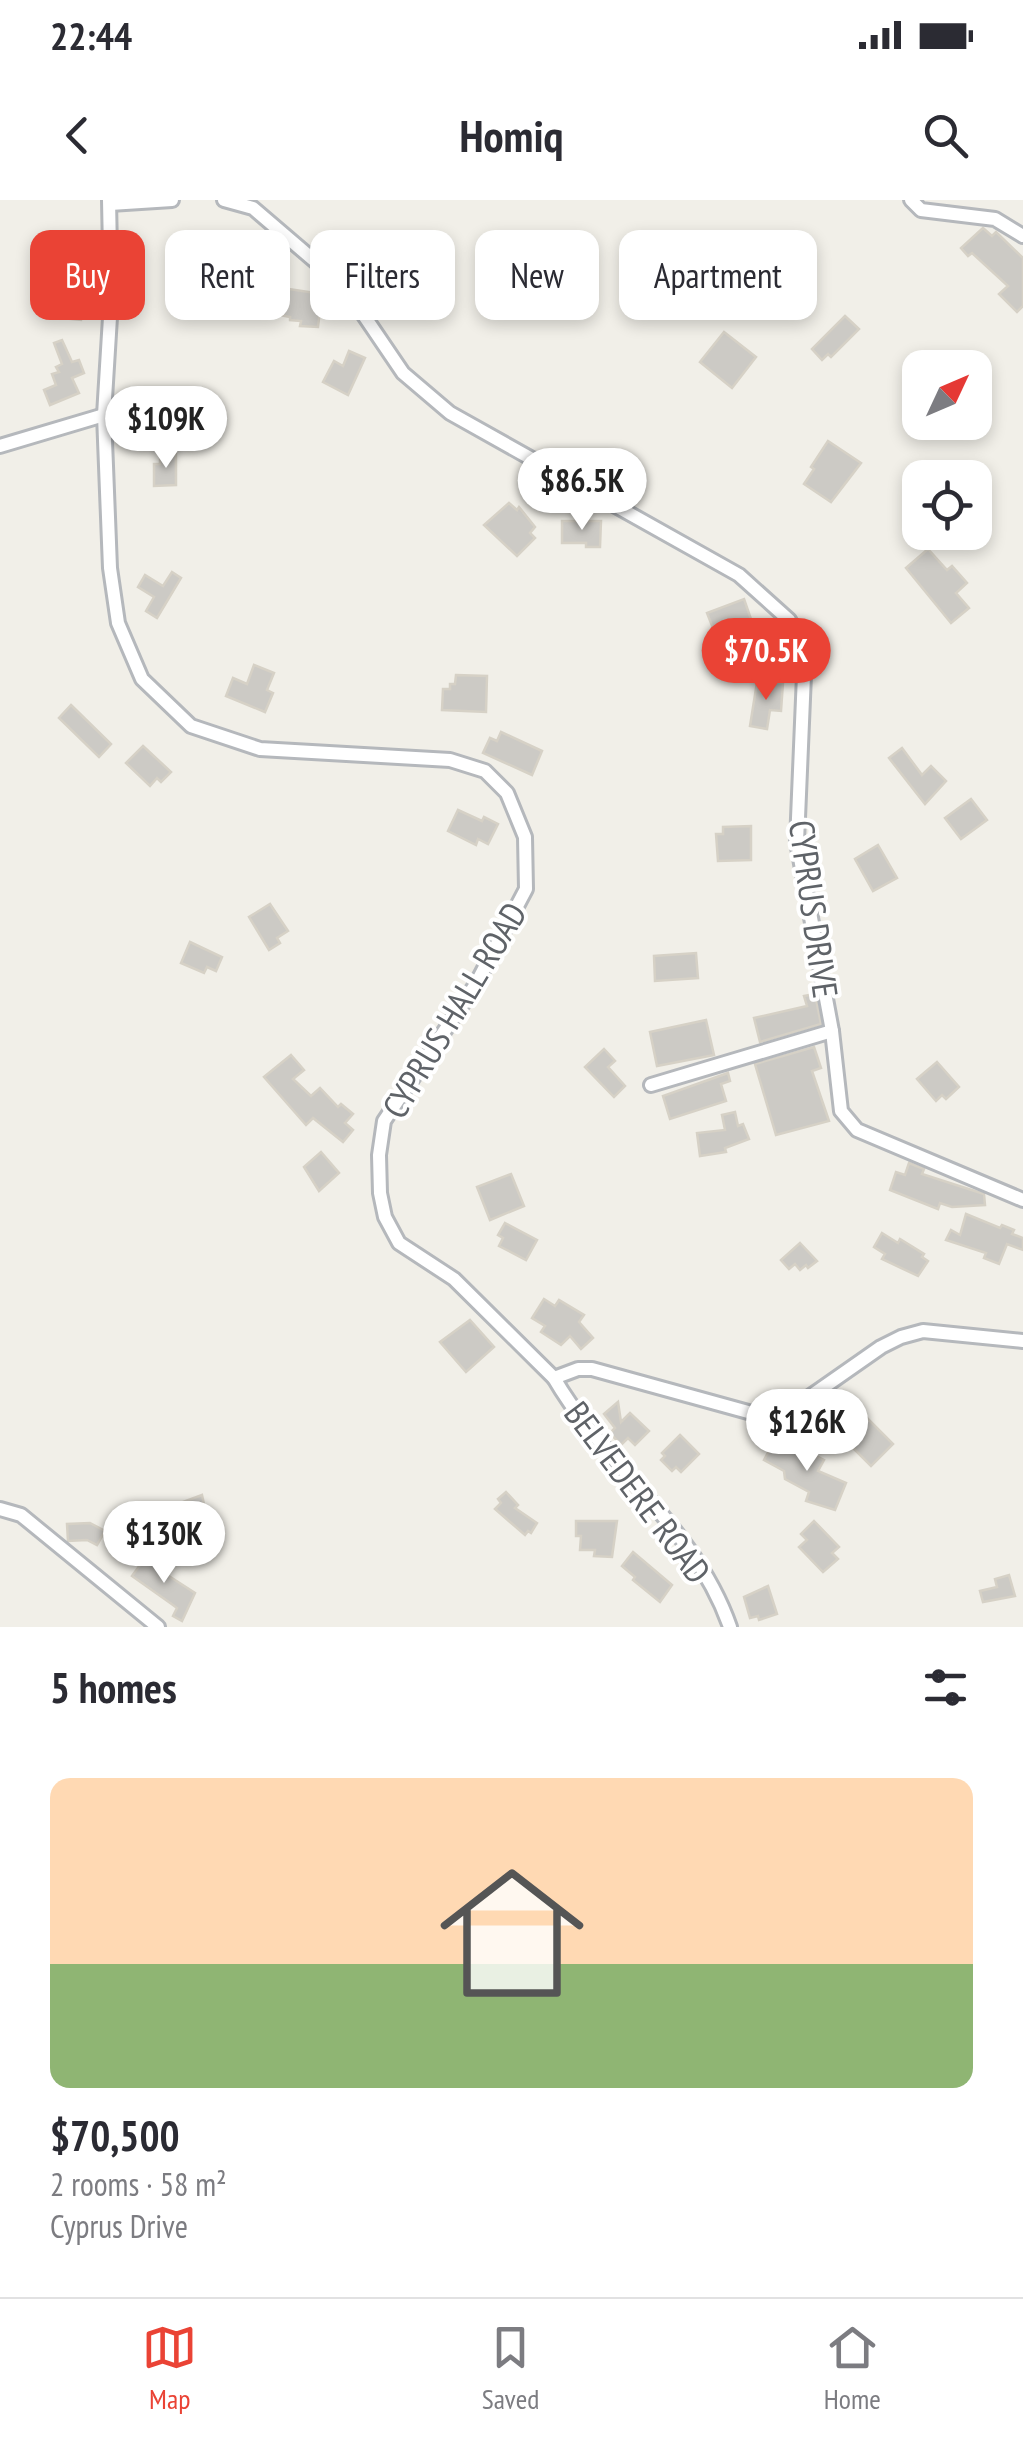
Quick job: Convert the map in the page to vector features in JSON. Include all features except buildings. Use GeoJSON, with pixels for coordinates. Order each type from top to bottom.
{"type":"FeatureCollection","features":[{"type":"Feature","properties":{"kind":"street"},"geometry":{"type":"LineString","coordinates":[[110,202],[172,200]]}},
{"type":"Feature","properties":{"kind":"street","name":"CYPRUS DRIVE"},"geometry":{"type":"LineString","coordinates":[[224,200],[253,208],[344,286],[404,374],[450,413],[740,575],[789,620],[805,651],[797,842],[832,1031],[841,1111],[857,1130],[1023,1200]]}},
{"type":"Feature","properties":{"kind":"street"},"geometry":{"type":"LineString","coordinates":[[911,200],[921,210],[995,219],[1023,236]]}},
{"type":"Feature","properties":{"kind":"street","name":"CYPRUS HALL ROAD"},"geometry":{"type":"LineString","coordinates":[[110,202],[111,301],[104,415],[110,568],[118,623],[142,679],[191,726],[260,749],[450,760],[485,771],[507,793],[525,836],[526,888],[476,984],[384,1120],[379,1155],[380,1193],[385,1218],[399,1243],[454,1278],[554,1378]]}},
{"type":"Feature","properties":{"kind":"street"},"geometry":{"type":"LineString","coordinates":[[0,446],[104,415]]}},
{"type":"Feature","properties":{"kind":"street"},"geometry":{"type":"LineString","coordinates":[[650,1085],[832,1031]]}},
{"type":"Feature","properties":{"kind":"street","name":"BELVEDERE ROAD"},"geometry":{"type":"LineString","coordinates":[[730,1627],[697,1563],[654,1504],[573,1412],[554,1378],[578,1369],[592,1369],[759,1415],[774,1415],[788,1412],[900,1337],[923,1331],[1023,1341]]}},
{"type":"Feature","properties":{"kind":"street"},"geometry":{"type":"LineString","coordinates":[[0,1508],[21,1515],[158,1627]]}}]}
